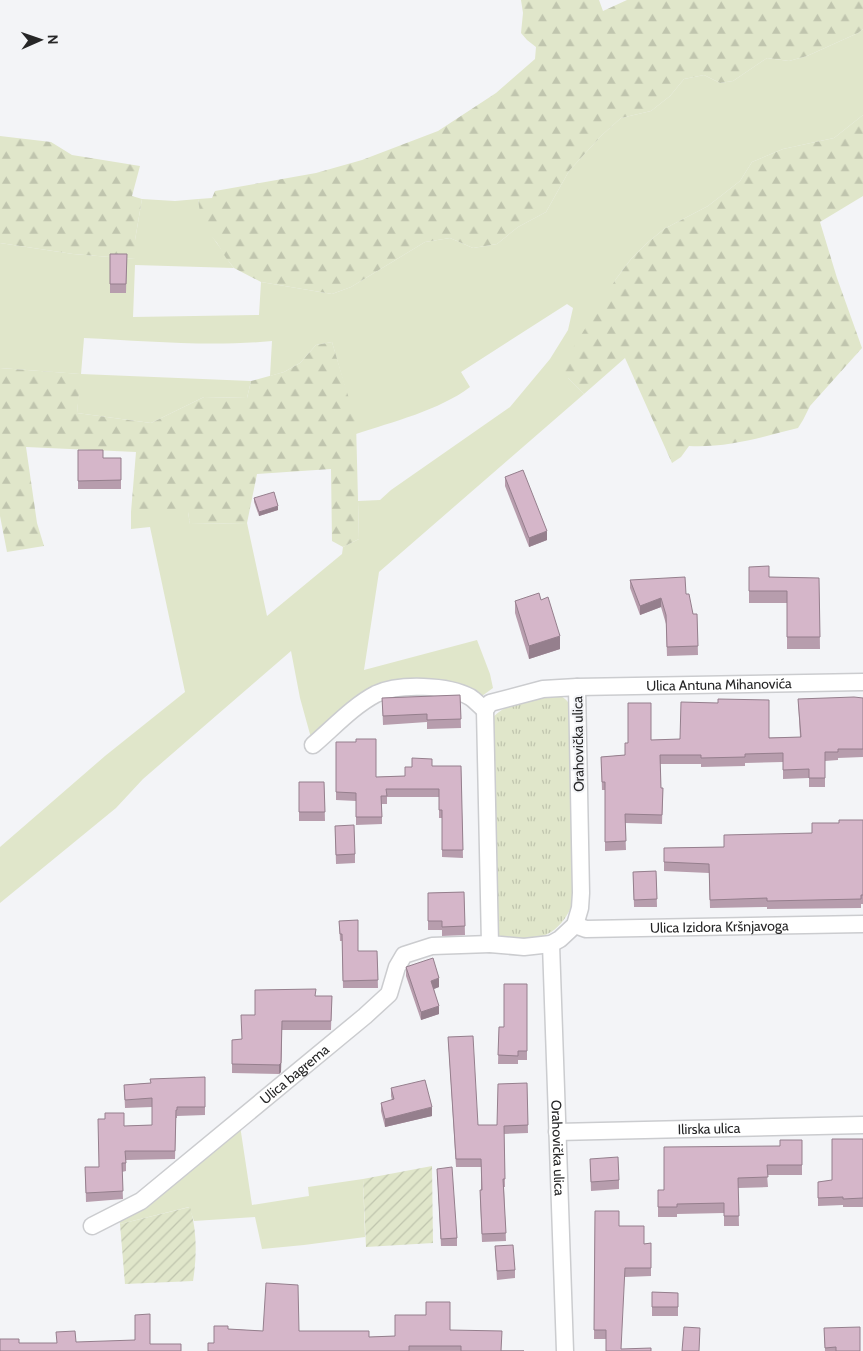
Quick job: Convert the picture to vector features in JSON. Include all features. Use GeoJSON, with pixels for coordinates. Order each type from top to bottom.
{"type":"FeatureCollection","features":[{"type":"Feature","properties":{"kind":"street","name":"Ulica Antuna Mihanovića"},"geometry":{"type":"LineString","coordinates":[[576,687],[863,682]]}},
{"type":"Feature","properties":{"kind":"street","name":"Orahovička ulica"},"geometry":{"type":"LineString","coordinates":[[485,710],[490,703],[543,689],[576,687],[581,893],[580,908],[575,925]]}},
{"type":"Feature","properties":{"kind":"street"},"geometry":{"type":"LineString","coordinates":[[313,745],[355,709],[376,694],[388,690],[429,688],[453,690],[471,698],[485,710],[490,944],[524,947],[551,944],[560,939],[575,925]]}},
{"type":"Feature","properties":{"kind":"street","name":"Ulica Izidora Kršnjavoga"},"geometry":{"type":"LineString","coordinates":[[575,925],[586,929],[863,924]]}},
{"type":"Feature","properties":{"kind":"street","name":"Ulica bagrema"},"geometry":{"type":"LineString","coordinates":[[92,1226],[141,1201],[365,1016],[389,994],[397,967],[404,955],[432,946],[490,944]]}},
{"type":"Feature","properties":{"kind":"street","name":"Orahovička ulica"},"geometry":{"type":"LineString","coordinates":[[551,944],[565,1351]]}},
{"type":"Feature","properties":{"kind":"street","name":"Ilirska ulica"},"geometry":{"type":"LineString","coordinates":[[557,1132],[863,1125]]}},
{"type":"Feature","properties":{"kind":"green space"},"geometry":{"type":"Polygon","coordinates":[[[521,0],[599,0],[603,11],[627,0],[863,0],[863,29],[807,56],[789,61],[767,58],[733,81],[720,83],[704,75],[684,79],[670,96],[651,111],[621,118],[602,135],[569,171],[546,212],[518,227],[497,244],[473,248],[450,238],[425,242],[351,287],[332,294],[261,282],[234,268],[207,231],[200,213],[198,199],[212,198],[215,191],[316,173],[362,160],[438,131],[496,93],[535,59],[536,47],[521,33],[523,13],[521,0]]]}},
{"type":"Feature","properties":{"kind":"green space"},"geometry":{"type":"Polygon","coordinates":[[[863,29],[863,115],[834,138],[783,149],[752,162],[740,181],[708,206],[664,229],[647,243],[631,259],[616,279],[568,378],[584,394],[379,572],[364,670],[477,640],[490,674],[493,688],[482,696],[471,698],[388,689],[313,745],[300,698],[291,651],[143,779],[116,808],[0,903],[0,847],[105,756],[185,692],[150,527],[131,529],[131,512],[188,512],[190,524],[247,523],[267,616],[342,554],[343,547],[359,539],[358,501],[380,500],[391,490],[510,407],[550,359],[568,330],[573,308],[567,304],[461,372],[470,387],[458,395],[415,415],[356,434],[355,422],[332,342],[316,345],[300,363],[284,372],[270,376],[272,341],[202,343],[84,338],[81,374],[251,381],[247,398],[204,397],[151,423],[77,413],[80,374],[0,368],[0,243],[73,254],[135,259],[135,240],[142,199],[175,201],[198,199],[202,217],[207,227],[234,268],[135,265],[133,317],[259,315],[261,282],[332,294],[351,287],[425,242],[450,238],[473,248],[497,244],[518,227],[546,212],[569,171],[602,135],[621,118],[651,111],[670,96],[684,79],[704,75],[720,83],[733,81],[767,58],[789,61],[807,56],[863,29]]]}},
{"type":"Feature","properties":{"kind":"green space"},"geometry":{"type":"Polygon","coordinates":[[[863,115],[863,196],[820,222],[837,278],[862,348],[810,406],[798,428],[731,444],[689,446],[681,457],[672,463],[625,358],[584,394],[568,378],[563,367],[568,356],[616,279],[631,259],[664,229],[708,206],[740,181],[752,162],[783,149],[834,138],[863,115]]]}},
{"type":"Feature","properties":{"kind":"green space"},"geometry":{"type":"Polygon","coordinates":[[[0,136],[51,142],[72,155],[140,166],[132,196],[142,199],[135,240],[135,259],[73,254],[0,243],[0,136]]]}},
{"type":"Feature","properties":{"kind":"green space"},"geometry":{"type":"Polygon","coordinates":[[[332,342],[356,422],[359,539],[343,547],[332,541],[331,469],[257,474],[247,523],[190,524],[188,512],[131,512],[136,452],[26,447],[37,523],[44,546],[7,552],[0,516],[0,368],[81,374],[77,413],[151,423],[204,397],[247,398],[251,381],[284,372],[300,363],[316,345],[332,342]]]}},
{"type":"Feature","properties":{"kind":"green space"},"geometry":{"type":"Polygon","coordinates":[[[549,695],[563,697],[572,708],[575,898],[561,923],[548,934],[531,939],[506,939],[497,936],[491,720],[496,714],[509,706],[549,695]]]}},
{"type":"Feature","properties":{"kind":"green space"},"geometry":{"type":"Polygon","coordinates":[[[239,1119],[252,1205],[309,1196],[308,1187],[363,1179],[365,1237],[262,1249],[255,1217],[194,1221],[189,1207],[120,1224],[119,1212],[239,1119]]]}},
{"type":"Feature","properties":{"kind":"green space"},"geometry":{"type":"Polygon","coordinates":[[[432,1166],[433,1243],[366,1247],[363,1179],[432,1166]]]}},
{"type":"Feature","properties":{"kind":"green space"},"geometry":{"type":"Polygon","coordinates":[[[190,1207],[196,1244],[193,1281],[125,1284],[120,1224],[190,1207]]]}},
{"type":"Feature","properties":{"kind":"building"},"geometry":{"type":"Polygon","coordinates":[[[110,254],[127,254],[126,284],[110,284],[110,254]]]}},
{"type":"Feature","properties":{"kind":"building"},"geometry":{"type":"Polygon","coordinates":[[[78,450],[103,450],[103,458],[121,458],[121,480],[78,481],[78,450]]]}},
{"type":"Feature","properties":{"kind":"building"},"geometry":{"type":"Polygon","coordinates":[[[523,470],[547,531],[529,538],[505,477],[523,470]]]}},
{"type":"Feature","properties":{"kind":"building"},"geometry":{"type":"Polygon","coordinates":[[[274,492],[278,506],[259,512],[254,498],[274,492]]]}},
{"type":"Feature","properties":{"kind":"building"},"geometry":{"type":"Polygon","coordinates":[[[769,566],[769,577],[819,578],[820,637],[787,637],[787,591],[749,591],[749,567],[769,566]]]}},
{"type":"Feature","properties":{"kind":"building"},"geometry":{"type":"Polygon","coordinates":[[[685,577],[686,594],[689,594],[693,614],[697,614],[698,646],[667,647],[666,615],[661,598],[640,606],[630,580],[685,577]]]}},
{"type":"Feature","properties":{"kind":"building"},"geometry":{"type":"Polygon","coordinates":[[[539,593],[541,600],[548,597],[560,636],[529,646],[515,601],[539,593]]]}},
{"type":"Feature","properties":{"kind":"building"},"geometry":{"type":"Polygon","coordinates":[[[460,695],[461,719],[427,720],[427,714],[383,716],[382,698],[460,695]]]}},
{"type":"Feature","properties":{"kind":"building"},"geometry":{"type":"Polygon","coordinates":[[[863,698],[863,749],[838,749],[838,752],[825,752],[825,778],[809,778],[809,769],[783,770],[783,753],[745,754],[745,757],[701,758],[701,755],[660,755],[661,788],[663,788],[662,815],[625,814],[626,841],[605,842],[605,782],[602,782],[601,757],[625,755],[625,743],[628,743],[628,703],[651,703],[651,740],[680,739],[681,702],[718,703],[718,699],[769,700],[769,738],[801,737],[798,699],[863,698]]]}},
{"type":"Feature","properties":{"kind":"building"},"geometry":{"type":"Polygon","coordinates":[[[356,739],[376,739],[376,777],[405,776],[405,767],[412,767],[412,758],[432,759],[432,766],[461,766],[463,850],[442,850],[442,810],[439,810],[439,789],[386,789],[387,796],[381,796],[382,817],[356,817],[356,793],[336,792],[336,742],[356,742],[356,739]]]}},
{"type":"Feature","properties":{"kind":"building"},"geometry":{"type":"Polygon","coordinates":[[[299,782],[324,782],[325,812],[299,812],[299,782]]]}},
{"type":"Feature","properties":{"kind":"building"},"geometry":{"type":"Polygon","coordinates":[[[839,820],[863,820],[863,895],[861,895],[861,899],[767,901],[767,898],[710,900],[709,864],[664,862],[664,848],[724,847],[724,835],[812,833],[812,823],[839,823],[839,820]]]}},
{"type":"Feature","properties":{"kind":"building"},"geometry":{"type":"Polygon","coordinates":[[[354,825],[355,854],[336,855],[335,826],[354,825]]]}},
{"type":"Feature","properties":{"kind":"building"},"geometry":{"type":"Polygon","coordinates":[[[656,871],[657,899],[634,900],[633,872],[656,871]]]}},
{"type":"Feature","properties":{"kind":"building"},"geometry":{"type":"Polygon","coordinates":[[[464,892],[465,926],[442,927],[442,921],[428,921],[428,893],[464,892]]]}},
{"type":"Feature","properties":{"kind":"building"},"geometry":{"type":"Polygon","coordinates":[[[358,920],[358,951],[377,951],[378,980],[343,981],[342,934],[340,934],[339,921],[358,920]]]}},
{"type":"Feature","properties":{"kind":"building"},"geometry":{"type":"Polygon","coordinates":[[[433,958],[439,978],[431,981],[439,1006],[421,1012],[406,967],[433,958]]]}},
{"type":"Feature","properties":{"kind":"building"},"geometry":{"type":"Polygon","coordinates":[[[504,984],[527,984],[527,1051],[518,1051],[518,1056],[498,1055],[499,1027],[504,1027],[504,984]]]}},
{"type":"Feature","properties":{"kind":"building"},"geometry":{"type":"Polygon","coordinates":[[[316,989],[315,996],[332,996],[331,1021],[282,1021],[281,1063],[279,1065],[232,1064],[232,1040],[242,1039],[241,1015],[255,1015],[255,990],[316,989]]]}},
{"type":"Feature","properties":{"kind":"building"},"geometry":{"type":"Polygon","coordinates":[[[473,1036],[478,1125],[497,1125],[498,1084],[527,1083],[528,1125],[504,1126],[505,1179],[503,1179],[506,1233],[482,1234],[481,1159],[456,1159],[448,1037],[473,1036]]]}},
{"type":"Feature","properties":{"kind":"building"},"geometry":{"type":"Polygon","coordinates":[[[205,1077],[205,1107],[177,1107],[175,1151],[125,1151],[126,1163],[122,1163],[123,1191],[86,1193],[85,1167],[99,1167],[98,1119],[105,1119],[105,1113],[124,1113],[124,1126],[152,1125],[152,1098],[125,1100],[124,1085],[151,1083],[150,1079],[205,1077]]]}},
{"type":"Feature","properties":{"kind":"building"},"geometry":{"type":"Polygon","coordinates":[[[425,1080],[432,1107],[385,1119],[381,1103],[394,1099],[391,1088],[425,1080]]]}},
{"type":"Feature","properties":{"kind":"building"},"geometry":{"type":"Polygon","coordinates":[[[832,1139],[863,1139],[863,1198],[818,1198],[818,1182],[832,1180],[832,1139]]]}},
{"type":"Feature","properties":{"kind":"building"},"geometry":{"type":"Polygon","coordinates":[[[780,1140],[802,1140],[802,1165],[767,1165],[768,1177],[738,1178],[739,1216],[724,1216],[724,1203],[677,1204],[677,1207],[658,1207],[658,1190],[664,1190],[664,1147],[780,1146],[780,1140]]]}},
{"type":"Feature","properties":{"kind":"building"},"geometry":{"type":"Polygon","coordinates":[[[618,1157],[619,1180],[591,1182],[590,1159],[618,1157]]]}},
{"type":"Feature","properties":{"kind":"building"},"geometry":{"type":"Polygon","coordinates":[[[452,1167],[457,1238],[441,1239],[437,1169],[452,1167]]]}},
{"type":"Feature","properties":{"kind":"building"},"geometry":{"type":"Polygon","coordinates":[[[595,1211],[619,1211],[619,1226],[644,1226],[644,1244],[651,1243],[651,1268],[625,1268],[621,1349],[651,1348],[651,1351],[606,1351],[606,1330],[594,1330],[595,1211]]]}},
{"type":"Feature","properties":{"kind":"building"},"geometry":{"type":"Polygon","coordinates":[[[513,1245],[515,1270],[497,1271],[495,1246],[513,1245]]]}},
{"type":"Feature","properties":{"kind":"building"},"geometry":{"type":"Polygon","coordinates":[[[266,1283],[298,1285],[299,1331],[369,1331],[369,1337],[395,1336],[395,1315],[426,1315],[426,1302],[450,1302],[450,1330],[502,1331],[501,1351],[461,1351],[461,1346],[409,1346],[409,1351],[208,1351],[208,1343],[214,1343],[214,1326],[228,1326],[228,1329],[263,1331],[266,1283]]]}},
{"type":"Feature","properties":{"kind":"building"},"geometry":{"type":"Polygon","coordinates":[[[652,1292],[678,1293],[678,1307],[652,1307],[652,1292]]]}},
{"type":"Feature","properties":{"kind":"building"},"geometry":{"type":"Polygon","coordinates":[[[150,1314],[150,1344],[181,1344],[181,1351],[0,1351],[0,1339],[19,1339],[19,1343],[57,1343],[56,1332],[75,1331],[76,1342],[135,1340],[135,1315],[150,1314]]]}},
{"type":"Feature","properties":{"kind":"building"},"geometry":{"type":"Polygon","coordinates":[[[684,1327],[700,1328],[699,1351],[682,1351],[684,1327]]]}},
{"type":"Feature","properties":{"kind":"building"},"geometry":{"type":"Polygon","coordinates":[[[860,1327],[860,1351],[836,1351],[836,1347],[825,1348],[824,1328],[860,1327]]]}}]}
